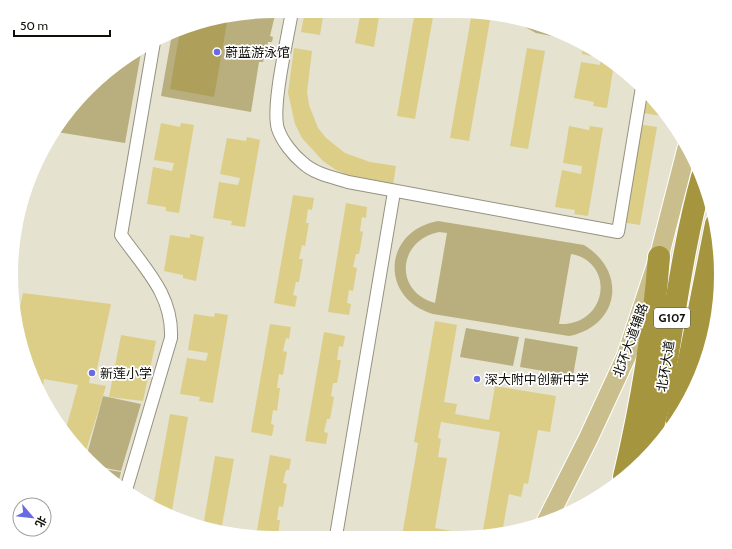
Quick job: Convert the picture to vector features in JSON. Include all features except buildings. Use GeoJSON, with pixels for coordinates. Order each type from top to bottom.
{"type":"FeatureCollection","features":[{"type":"Feature","properties":{"kind":"highway","name":"北环大道"},"geometry":{"type":"LineString","coordinates":[[648,446],[663,382],[681,267],[699,190]]}},
{"type":"Feature","properties":{"kind":"highway"},"geometry":{"type":"LineString","coordinates":[[681,401],[712,243]]}},
{"type":"Feature","properties":{"kind":"highway"},"geometry":{"type":"LineString","coordinates":[[626,468],[638,417],[648,361],[655,311],[659,258]]}},
{"type":"Feature","properties":{"kind":"main road","name":"北环大道辅路"},"geometry":{"type":"LineString","coordinates":[[551,513],[588,439],[626,357],[659,258],[686,157]]}},
{"type":"Feature","properties":{"kind":"street"},"geometry":{"type":"LineString","coordinates":[[291,18],[276,111],[278,129],[288,147],[303,164],[320,174],[348,182],[394,192],[618,232],[641,95]]}},
{"type":"Feature","properties":{"kind":"street"},"geometry":{"type":"LineString","coordinates":[[128,485],[171,338],[172,324],[170,310],[165,297],[121,235],[153,48]]}},
{"type":"Feature","properties":{"kind":"street"},"geometry":{"type":"LineString","coordinates":[[337,531],[394,192]]}},
{"type":"Feature","properties":{"kind":"shaded area","name":"蔚蓝游泳馆"},"geometry":{"type":"Polygon","coordinates":[[[274,18],[270,36],[273,37],[272,42],[268,42],[263,62],[259,62],[251,112],[161,96],[171,40],[192,32],[224,23],[241,20],[274,18]]]}},
{"type":"Feature","properties":{"kind":"shaded area"},"geometry":{"type":"Polygon","coordinates":[[[227,22],[214,97],[170,89],[179,37],[227,22]]]}},
{"type":"Feature","properties":{"kind":"shaded area"},"geometry":{"type":"Polygon","coordinates":[[[527,28],[550,36],[536,33],[527,28]]]}},
{"type":"Feature","properties":{"kind":"shaded area"},"geometry":{"type":"Polygon","coordinates":[[[140,56],[125,143],[61,133],[71,118],[93,93],[118,71],[140,56]]]}},
{"type":"Feature","properties":{"kind":"shaded area"},"geometry":{"type":"Polygon","coordinates":[[[438,221],[584,245],[598,256],[607,269],[612,283],[612,297],[607,310],[599,321],[586,330],[569,336],[433,314],[415,306],[403,294],[396,280],[395,265],[398,251],[406,238],[420,227],[438,221]],[[439,232],[425,237],[415,245],[409,255],[406,266],[407,277],[412,288],[421,297],[435,303],[447,233],[439,232]],[[571,254],[559,324],[575,322],[588,315],[596,305],[600,293],[600,280],[595,269],[585,259],[571,254]]]}},
{"type":"Feature","properties":{"kind":"shaded area"},"geometry":{"type":"Polygon","coordinates":[[[466,328],[519,337],[513,366],[460,357],[466,328]]]}},
{"type":"Feature","properties":{"kind":"shaded area"},"geometry":{"type":"Polygon","coordinates":[[[525,338],[578,347],[573,376],[520,367],[525,338]]]}},
{"type":"Feature","properties":{"kind":"shaded area"},"geometry":{"type":"Polygon","coordinates":[[[103,396],[141,404],[121,471],[106,468],[88,451],[103,396]]]}},
{"type":"Feature","properties":{"kind":"shaded area"},"geometry":{"type":"Polygon","coordinates":[[[108,470],[121,472],[119,479],[108,470]]]}},
{"type":"Feature","properties":{"kind":"place","name":"蔚蓝游泳馆"},"geometry":{"type":"Point","coordinates":[217,52]}},
{"type":"Feature","properties":{"kind":"place","name":"新莲小学"},"geometry":{"type":"Point","coordinates":[92,373]}},
{"type":"Feature","properties":{"kind":"place","name":"深大附中创新中学"},"geometry":{"type":"Point","coordinates":[477,379]}}]}
